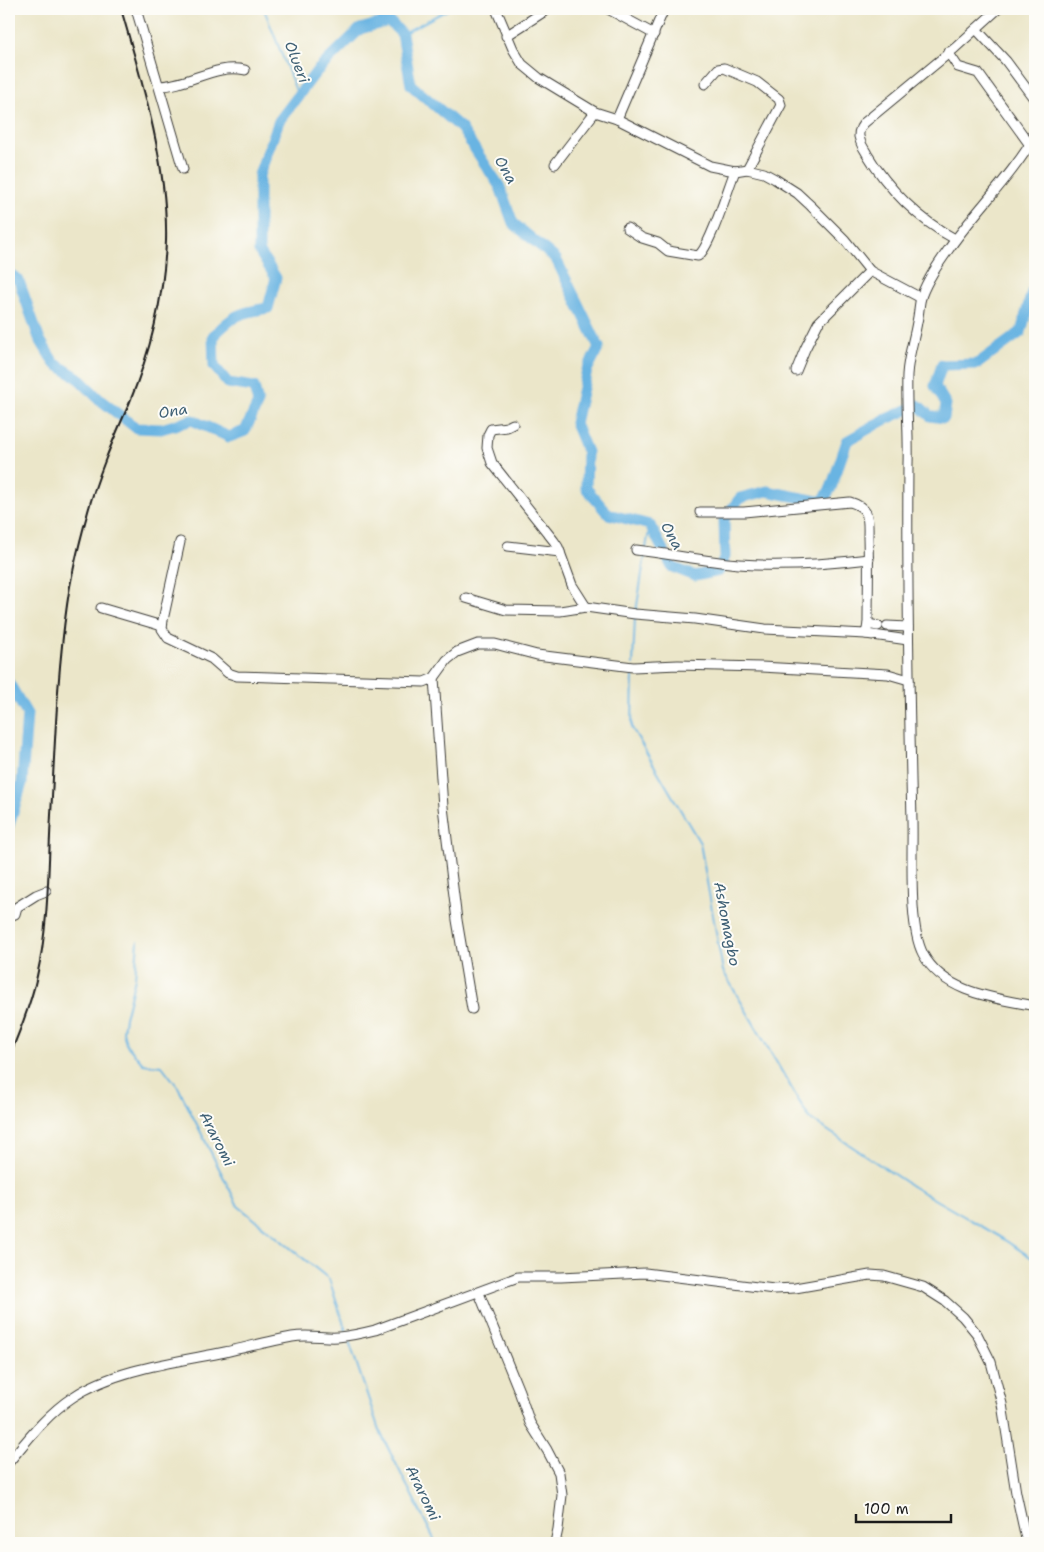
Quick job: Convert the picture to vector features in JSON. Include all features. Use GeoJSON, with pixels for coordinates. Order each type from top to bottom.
{"type":"FeatureCollection","features":[{"type":"Feature","properties":{"kind":"street"},"geometry":{"type":"LineString","coordinates":[[136,9],[167,120],[183,168]]}},
{"type":"Feature","properties":{"kind":"street"},"geometry":{"type":"LineString","coordinates":[[496,9],[506,36],[522,64],[531,72],[594,112],[617,119],[710,166],[735,171],[747,169],[775,178],[797,193],[845,240],[870,271],[921,298]]}},
{"type":"Feature","properties":{"kind":"street"},"geometry":{"type":"LineString","coordinates":[[506,36],[548,9]]}},
{"type":"Feature","properties":{"kind":"street"},"geometry":{"type":"LineString","coordinates":[[608,9],[654,34]]}},
{"type":"Feature","properties":{"kind":"street"},"geometry":{"type":"LineString","coordinates":[[617,119],[664,9]]}},
{"type":"Feature","properties":{"kind":"street"},"geometry":{"type":"LineString","coordinates":[[955,239],[926,221],[889,184],[873,163],[860,140],[859,130],[864,122],[998,9]]}},
{"type":"Feature","properties":{"kind":"street"},"geometry":{"type":"LineString","coordinates":[[976,28],[1006,61],[1035,100]]}},
{"type":"Feature","properties":{"kind":"street"},"geometry":{"type":"LineString","coordinates":[[948,52],[958,67],[978,73],[1033,140],[955,239],[931,274],[921,298],[918,320],[908,360],[906,402],[908,460],[908,640],[913,892],[919,945],[938,973],[958,987],[1035,1006]]}},
{"type":"Feature","properties":{"kind":"street"},"geometry":{"type":"LineString","coordinates":[[159,86],[170,86],[223,70],[237,68],[245,70]]}},
{"type":"Feature","properties":{"kind":"street"},"geometry":{"type":"LineString","coordinates":[[705,84],[718,69],[724,68],[757,82],[780,99],[781,105],[747,169]]}},
{"type":"Feature","properties":{"kind":"street"},"geometry":{"type":"LineString","coordinates":[[555,164],[594,112]]}},
{"type":"Feature","properties":{"kind":"street"},"geometry":{"type":"LineString","coordinates":[[627,228],[642,238],[658,243],[668,251],[698,256],[702,253],[712,233],[735,171]]}},
{"type":"Feature","properties":{"kind":"street"},"geometry":{"type":"LineString","coordinates":[[796,371],[818,323],[870,271]]}},
{"type":"Feature","properties":{"kind":"street"},"geometry":{"type":"LineString","coordinates":[[513,424],[507,427],[491,429],[487,441],[488,456],[498,472],[554,541],[572,585],[586,607]]}},
{"type":"Feature","properties":{"kind":"street"},"geometry":{"type":"LineString","coordinates":[[700,512],[744,512],[850,502],[862,508],[866,514],[869,559],[868,624],[866,634]]}},
{"type":"Feature","properties":{"kind":"street"},"geometry":{"type":"LineString","coordinates":[[180,542],[162,626],[163,632],[168,638],[212,659],[228,673],[237,676],[424,682],[434,678],[447,660],[457,652],[478,644],[486,644],[510,647],[537,655],[633,667],[685,665],[762,667],[888,674],[909,680]]}},
{"type":"Feature","properties":{"kind":"street"},"geometry":{"type":"LineString","coordinates":[[508,546],[560,552]]}},
{"type":"Feature","properties":{"kind":"street"},"geometry":{"type":"LineString","coordinates":[[636,550],[738,564],[835,563],[869,559]]}},
{"type":"Feature","properties":{"kind":"street"},"geometry":{"type":"LineString","coordinates":[[466,598],[506,610],[560,611],[586,607],[765,629],[866,634],[908,640]]}},
{"type":"Feature","properties":{"kind":"street"},"geometry":{"type":"LineString","coordinates":[[101,608],[162,626]]}},
{"type":"Feature","properties":{"kind":"street"},"geometry":{"type":"LineString","coordinates":[[868,624],[908,626]]}},
{"type":"Feature","properties":{"kind":"street"},"geometry":{"type":"LineString","coordinates":[[434,678],[443,807],[457,920],[472,1010]]}},
{"type":"Feature","properties":{"kind":"street"},"geometry":{"type":"LineString","coordinates":[[9,916],[15,914],[16,907],[46,892]]}},
{"type":"Feature","properties":{"kind":"street"},"geometry":{"type":"LineString","coordinates":[[9,1462],[37,1429],[58,1409],[73,1397],[95,1385],[172,1362],[293,1337],[337,1337],[376,1330],[433,1307],[479,1293],[518,1277],[561,1277],[630,1273],[667,1275],[774,1289],[795,1288],[870,1276],[884,1276],[923,1287],[945,1301],[963,1317],[977,1334],[991,1362],[1002,1404],[1016,1493],[1027,1543]]}},
{"type":"Feature","properties":{"kind":"street"},"geometry":{"type":"LineString","coordinates":[[479,1293],[520,1391],[530,1423],[559,1473],[562,1495],[555,1543]]}},
{"type":"Feature","properties":{"kind":"waterway","name":"Olueri"},"geometry":{"type":"LineString","coordinates":[[264,9],[298,96]]}},
{"type":"Feature","properties":{"kind":"waterway"},"geometry":{"type":"LineString","coordinates":[[402,34],[449,9]]}},
{"type":"Feature","properties":{"kind":"waterway","name":"Ona"},"geometry":{"type":"LineString","coordinates":[[9,272],[19,281],[39,338],[54,363],[77,377],[99,399],[136,428],[161,429],[192,420],[229,437],[245,431],[258,403],[254,387],[228,383],[214,366],[213,336],[226,323],[237,316],[268,308],[276,278],[259,251],[259,175],[279,121],[316,72],[360,29],[389,21],[402,34],[411,85],[461,128],[500,187],[513,223],[556,259],[599,347],[587,370],[575,423],[587,452],[586,488],[608,514],[650,525],[672,567],[695,576],[719,571],[725,556],[724,519],[740,498],[767,491],[822,502],[831,488],[847,441],[882,421],[918,405],[930,416],[944,418],[946,404],[935,386],[942,365],[977,364],[1021,332],[1032,292],[1035,289]]}},
{"type":"Feature","properties":{"kind":"waterway","name":"Ashomagbo"},"geometry":{"type":"LineString","coordinates":[[646,548],[650,525]]}},
{"type":"Feature","properties":{"kind":"waterway","name":"Ashomagbo"},"geometry":{"type":"LineString","coordinates":[[636,612],[645,555]]}},
{"type":"Feature","properties":{"kind":"waterway","name":"Ashomagbo"},"geometry":{"type":"LineString","coordinates":[[633,664],[635,617]]}},
{"type":"Feature","properties":{"kind":"waterway","name":"Ashomagbo"},"geometry":{"type":"LineString","coordinates":[[633,669],[632,728],[700,843],[723,971],[809,1118],[913,1187],[1000,1237],[1035,1260]]}},
{"type":"Feature","properties":{"kind":"waterway","name":"Ona"},"geometry":{"type":"LineString","coordinates":[[9,683],[27,714],[22,783],[9,825]]}},
{"type":"Feature","properties":{"kind":"waterway","name":"Araromi"},"geometry":{"type":"LineString","coordinates":[[138,941],[135,978],[123,1031],[126,1044],[143,1064],[162,1066],[178,1087],[238,1206],[329,1279],[346,1331]]}},
{"type":"Feature","properties":{"kind":"waterway","name":"Araromi"},"geometry":{"type":"LineString","coordinates":[[349,1341],[379,1430],[434,1539],[434,1543]]}},
{"type":"Feature","properties":{"kind":"railway"},"geometry":{"type":"LineString","coordinates":[[9,1057],[32,997],[44,936],[59,683],[71,582],[91,501],[106,459],[137,385],[149,345],[159,304],[165,262],[166,212],[158,154],[145,94],[121,9]]}}]}
